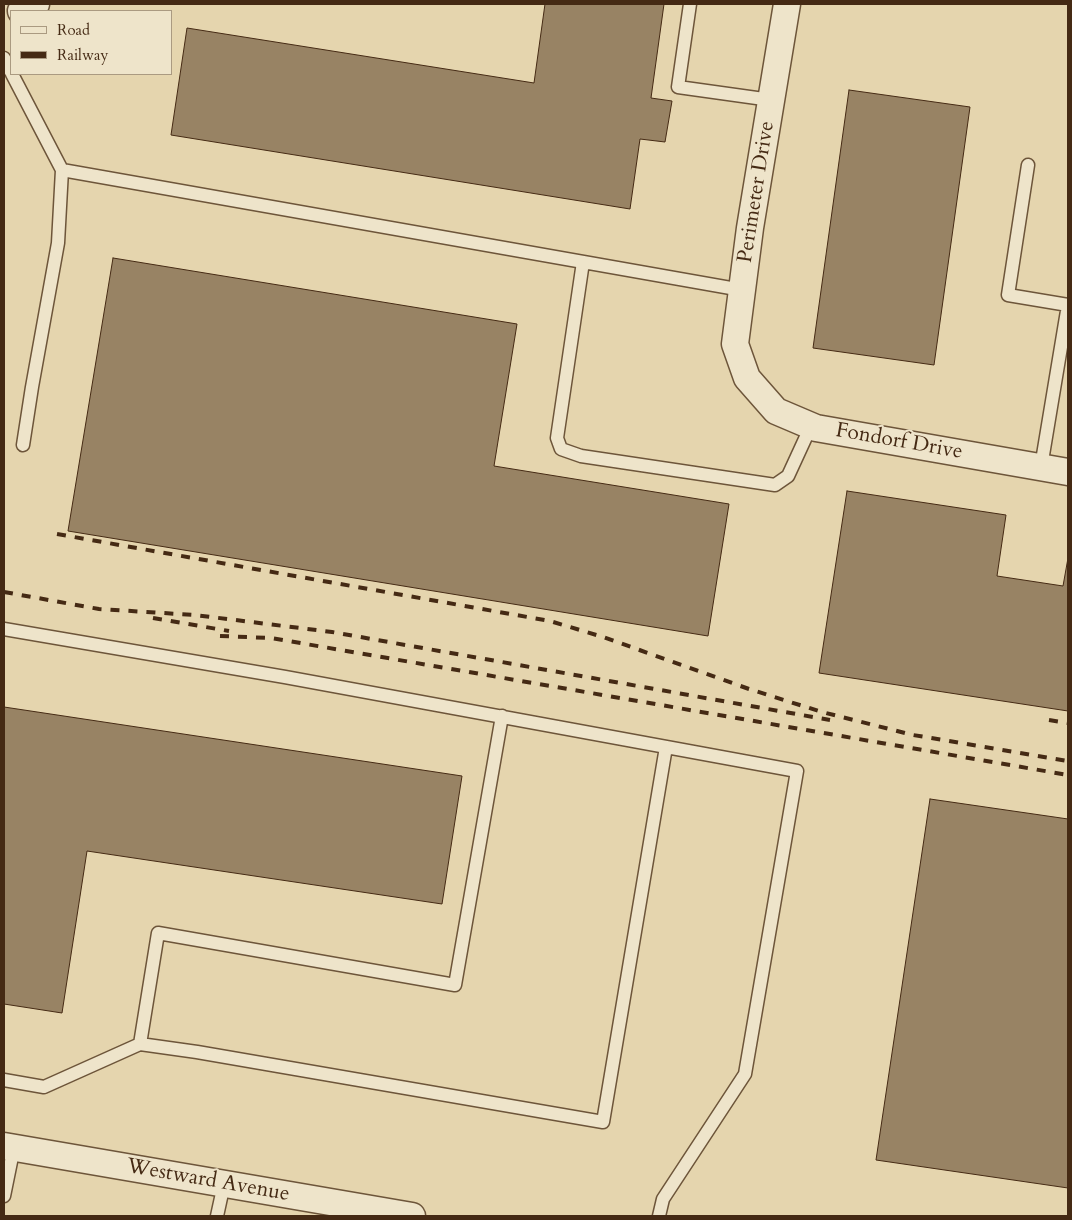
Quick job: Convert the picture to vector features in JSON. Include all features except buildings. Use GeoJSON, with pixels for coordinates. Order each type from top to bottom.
{"type":"FeatureCollection","features":[{"type":"Feature","properties":{"kind":"street"},"geometry":{"type":"LineString","coordinates":[[23,10],[36,4]]}},
{"type":"Feature","properties":{"kind":"street","name":"Perimeter Drive"},"geometry":{"type":"LineString","coordinates":[[747,378],[734,344],[787,4]]}},
{"type":"Feature","properties":{"kind":"street","name":"Fondorf Drive"},"geometry":{"type":"LineString","coordinates":[[747,378],[776,410],[816,428],[1068,472]]}},
{"type":"Feature","properties":{"kind":"street","name":"Westward Avenue"},"geometry":{"type":"LineString","coordinates":[[9,1147],[412,1216]]}},
{"type":"Feature","properties":{"kind":"lane"},"geometry":{"type":"LineString","coordinates":[[690,4],[678,86],[771,100]]}},
{"type":"Feature","properties":{"kind":"lane"},"geometry":{"type":"LineString","coordinates":[[4,58],[10,69]]}},
{"type":"Feature","properties":{"kind":"lane"},"geometry":{"type":"LineString","coordinates":[[13,75],[62,170],[58,243],[23,445]]}},
{"type":"Feature","properties":{"kind":"lane"},"geometry":{"type":"LineString","coordinates":[[1028,165],[1008,295],[1068,305],[1040,467]]}},
{"type":"Feature","properties":{"kind":"lane"},"geometry":{"type":"LineString","coordinates":[[62,170],[742,290]]}},
{"type":"Feature","properties":{"kind":"lane"},"geometry":{"type":"LineString","coordinates":[[583,262],[557,438],[561,448],[581,456],[775,484],[788,476],[811,426]]}},
{"type":"Feature","properties":{"kind":"lane"},"geometry":{"type":"LineString","coordinates":[[4,629],[285,677],[797,770],[745,1074],[662,1200],[659,1216]]}},
{"type":"Feature","properties":{"kind":"lane"},"geometry":{"type":"LineString","coordinates":[[140,1044],[158,933],[455,985],[502,716]]}},
{"type":"Feature","properties":{"kind":"lane"},"geometry":{"type":"LineString","coordinates":[[4,1080],[44,1087],[140,1044],[198,1052],[603,1122],[666,747]]}},
{"type":"Feature","properties":{"kind":"lane"},"geometry":{"type":"LineString","coordinates":[[4,1196],[9,1147]]}},
{"type":"Feature","properties":{"kind":"lane"},"geometry":{"type":"LineString","coordinates":[[217,1216],[224,1184]]}},
{"type":"Feature","properties":{"kind":"railway"},"geometry":{"type":"LineString","coordinates":[[57,534],[550,621],[603,637],[749,689],[822,712],[913,735],[1068,761]]}},
{"type":"Feature","properties":{"kind":"railway"},"geometry":{"type":"LineString","coordinates":[[4,592],[99,609],[195,615],[332,632],[830,720]]}},
{"type":"Feature","properties":{"kind":"railway"},"geometry":{"type":"LineString","coordinates":[[153,618],[229,631]]}},
{"type":"Feature","properties":{"kind":"railway"},"geometry":{"type":"LineString","coordinates":[[220,636],[271,638],[1068,775]]}},
{"type":"Feature","properties":{"kind":"railway"},"geometry":{"type":"LineString","coordinates":[[1049,720],[1068,723]]}}]}
